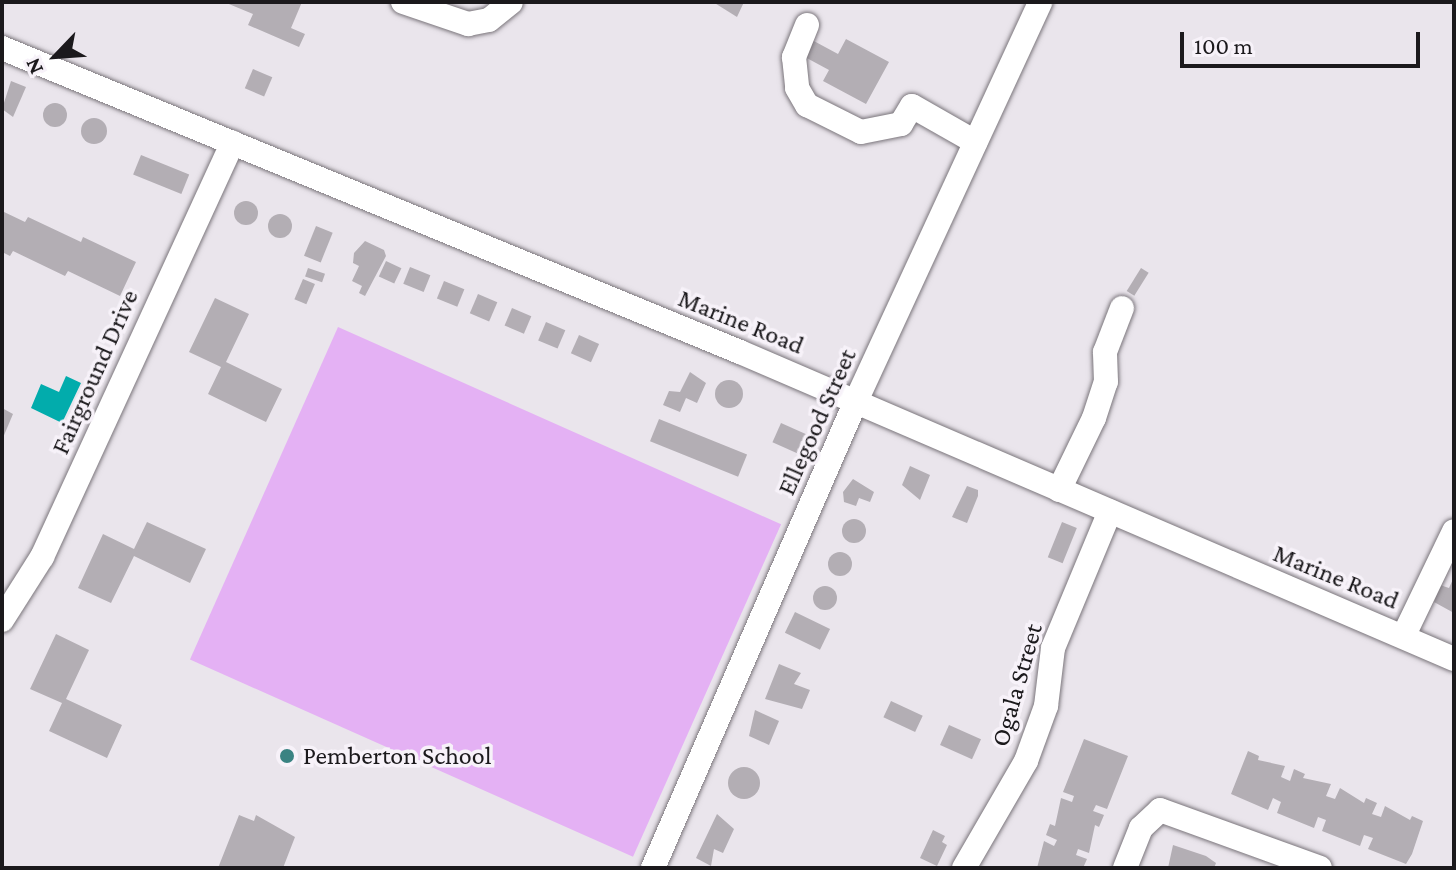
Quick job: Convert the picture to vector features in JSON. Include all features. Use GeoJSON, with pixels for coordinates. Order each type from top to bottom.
{"type":"FeatureCollection","features":[{"type":"Feature","properties":{"kind":"street"},"geometry":{"type":"LineString","coordinates":[[403,2],[468,24],[489,20],[511,2]]}},
{"type":"Feature","properties":{"kind":"street","name":"Ellegood Street"},"geometry":{"type":"LineString","coordinates":[[653,868],[856,401],[1040,2]]}},
{"type":"Feature","properties":{"kind":"street"},"geometry":{"type":"LineString","coordinates":[[807,25],[794,57],[797,88],[807,105],[861,132],[901,124],[912,106],[975,142]]}},
{"type":"Feature","properties":{"kind":"street","name":"Marine Road"},"geometry":{"type":"LineString","coordinates":[[2,48],[856,401],[1454,659]]}},
{"type":"Feature","properties":{"kind":"street","name":"Fairground Drive"},"geometry":{"type":"LineString","coordinates":[[2,620],[42,557],[232,143]]}},
{"type":"Feature","properties":{"kind":"street"},"geometry":{"type":"LineString","coordinates":[[1059,490],[1106,382],[1105,352],[1122,308]]}},
{"type":"Feature","properties":{"kind":"street","name":"Ogala Street"},"geometry":{"type":"LineString","coordinates":[[964,868],[1026,761],[1046,706],[1053,648],[1110,511]]}},
{"type":"Feature","properties":{"kind":"street"},"geometry":{"type":"LineString","coordinates":[[1404,635],[1454,531]]}},
{"type":"Feature","properties":{"kind":"street"},"geometry":{"type":"LineString","coordinates":[[1125,868],[1141,828],[1160,810],[1320,868]]}},
{"type":"Feature","properties":{"kind":"shaded area"},"geometry":{"type":"Polygon","coordinates":[[[338,327],[781,524],[633,857],[190,660],[338,327]]]}},
{"type":"Feature","properties":{"kind":"water"},"geometry":{"type":"Polygon","coordinates":[[[66,376],[81,383],[62,423],[31,408],[41,384],[59,392],[66,376]]]}},
{"type":"Feature","properties":{"kind":"building"},"geometry":{"type":"Polygon","coordinates":[[[224,2],[302,2],[291,28],[305,34],[299,47],[248,25],[253,14],[224,2]]]}},
{"type":"Feature","properties":{"kind":"building"},"geometry":{"type":"Polygon","coordinates":[[[713,2],[744,2],[737,17],[713,2]]]}},
{"type":"Feature","properties":{"kind":"building"},"geometry":{"type":"Polygon","coordinates":[[[846,39],[889,62],[866,104],[823,81],[829,70],[803,56],[812,40],[838,54],[846,39]]]}},
{"type":"Feature","properties":{"kind":"building"},"geometry":{"type":"Polygon","coordinates":[[[253,69],[272,77],[264,97],[245,88],[253,69]]]}},
{"type":"Feature","properties":{"kind":"building"},"geometry":{"type":"Polygon","coordinates":[[[11,81],[26,87],[13,117],[2,109],[11,81]]]}},
{"type":"Feature","properties":{"kind":"building"},"geometry":{"type":"Polygon","coordinates":[[[55,103],[63,107],[67,115],[63,123],[55,127],[47,123],[43,115],[47,107],[55,103]]]}},
{"type":"Feature","properties":{"kind":"building"},"geometry":{"type":"Polygon","coordinates":[[[94,118],[103,122],[107,131],[103,140],[94,144],[85,140],[81,131],[85,122],[94,118]]]}},
{"type":"Feature","properties":{"kind":"building"},"geometry":{"type":"Polygon","coordinates":[[[141,155],[189,174],[181,194],[133,174],[141,155]]]}},
{"type":"Feature","properties":{"kind":"building"},"geometry":{"type":"Polygon","coordinates":[[[246,201],[255,204],[258,213],[255,222],[246,225],[237,222],[234,213],[237,204],[246,201]]]}},
{"type":"Feature","properties":{"kind":"building"},"geometry":{"type":"Polygon","coordinates":[[[2,211],[25,222],[28,217],[81,242],[83,237],[136,262],[120,296],[68,271],[65,276],[13,251],[10,256],[2,252],[2,211]]]}},
{"type":"Feature","properties":{"kind":"building"},"geometry":{"type":"Polygon","coordinates":[[[280,214],[289,217],[292,226],[289,235],[280,238],[271,235],[268,226],[271,217],[280,214]]]}},
{"type":"Feature","properties":{"kind":"building"},"geometry":{"type":"Polygon","coordinates":[[[316,226],[333,233],[321,262],[304,256],[316,226]]]}},
{"type":"Feature","properties":{"kind":"building"},"geometry":{"type":"Polygon","coordinates":[[[365,241],[384,250],[386,256],[365,296],[359,293],[362,286],[352,281],[359,266],[353,263],[354,253],[365,241]]]}},
{"type":"Feature","properties":{"kind":"building"},"geometry":{"type":"Polygon","coordinates":[[[386,261],[401,268],[394,284],[379,276],[386,261]]]}},
{"type":"Feature","properties":{"kind":"building"},"geometry":{"type":"Polygon","coordinates":[[[410,267],[430,275],[424,292],[403,284],[410,267]]]}},
{"type":"Feature","properties":{"kind":"building"},"geometry":{"type":"Polygon","coordinates":[[[308,268],[325,274],[322,282],[305,277],[308,268]]]}},
{"type":"Feature","properties":{"kind":"building"},"geometry":{"type":"Polygon","coordinates":[[[1141,268],[1149,273],[1134,296],[1127,291],[1141,268]]]}},
{"type":"Feature","properties":{"kind":"building"},"geometry":{"type":"Polygon","coordinates":[[[303,279],[315,284],[306,304],[294,299],[303,279]]]}},
{"type":"Feature","properties":{"kind":"building"},"geometry":{"type":"Polygon","coordinates":[[[444,281],[464,289],[457,307],[437,299],[444,281]]]}},
{"type":"Feature","properties":{"kind":"building"},"geometry":{"type":"Polygon","coordinates":[[[478,294],[497,302],[489,322],[470,313],[478,294]]]}},
{"type":"Feature","properties":{"kind":"building"},"geometry":{"type":"Polygon","coordinates":[[[215,298],[249,314],[226,362],[282,389],[266,422],[208,394],[221,367],[189,352],[215,298]]]}},
{"type":"Feature","properties":{"kind":"building"},"geometry":{"type":"Polygon","coordinates":[[[512,308],[531,316],[524,334],[505,325],[512,308]]]}},
{"type":"Feature","properties":{"kind":"building"},"geometry":{"type":"Polygon","coordinates":[[[546,322],[565,330],[558,349],[538,340],[546,322]]]}},
{"type":"Feature","properties":{"kind":"building"},"geometry":{"type":"Polygon","coordinates":[[[579,335],[599,344],[591,362],[571,353],[579,335]]]}},
{"type":"Feature","properties":{"kind":"building"},"geometry":{"type":"Polygon","coordinates":[[[690,372],[706,383],[697,403],[686,398],[680,412],[663,405],[669,391],[680,392],[690,372]]]}},
{"type":"Feature","properties":{"kind":"building"},"geometry":{"type":"Polygon","coordinates":[[[729,380],[739,384],[743,394],[739,404],[729,408],[719,404],[715,394],[719,384],[729,380]]]}},
{"type":"Feature","properties":{"kind":"building"},"geometry":{"type":"Polygon","coordinates":[[[2,408],[13,414],[2,440],[2,408]]]}},
{"type":"Feature","properties":{"kind":"building"},"geometry":{"type":"Polygon","coordinates":[[[659,419],[747,455],[738,477],[650,441],[659,419]]]}},
{"type":"Feature","properties":{"kind":"building"},"geometry":{"type":"Polygon","coordinates":[[[781,423],[813,437],[804,456],[772,442],[781,423]]]}},
{"type":"Feature","properties":{"kind":"building"},"geometry":{"type":"Polygon","coordinates":[[[910,466],[930,475],[920,500],[902,485],[910,466]]]}},
{"type":"Feature","properties":{"kind":"building"},"geometry":{"type":"Polygon","coordinates":[[[853,479],[874,492],[870,502],[859,498],[856,506],[844,502],[843,492],[853,479]]]}},
{"type":"Feature","properties":{"kind":"building"},"geometry":{"type":"Polygon","coordinates":[[[967,486],[978,490],[978,496],[967,523],[952,517],[967,486]]]}},
{"type":"Feature","properties":{"kind":"building"},"geometry":{"type":"Polygon","coordinates":[[[854,519],[863,522],[866,531],[863,540],[854,543],[845,540],[842,531],[845,522],[854,519]]]}},
{"type":"Feature","properties":{"kind":"building"},"geometry":{"type":"Polygon","coordinates":[[[147,522],[206,549],[190,583],[134,556],[111,603],[78,588],[103,534],[134,549],[147,522]]]}},
{"type":"Feature","properties":{"kind":"building"},"geometry":{"type":"Polygon","coordinates":[[[1062,522],[1077,528],[1063,563],[1048,557],[1062,522]]]}},
{"type":"Feature","properties":{"kind":"building"},"geometry":{"type":"Polygon","coordinates":[[[840,552],[849,555],[852,564],[849,573],[840,576],[831,573],[828,564],[831,555],[840,552]]]}},
{"type":"Feature","properties":{"kind":"building"},"geometry":{"type":"Polygon","coordinates":[[[1454,577],[1454,613],[1434,602],[1440,585],[1449,588],[1454,577]]]}},
{"type":"Feature","properties":{"kind":"building"},"geometry":{"type":"Polygon","coordinates":[[[825,586],[834,589],[837,598],[834,607],[825,610],[816,607],[813,598],[816,589],[825,586]]]}},
{"type":"Feature","properties":{"kind":"building"},"geometry":{"type":"Polygon","coordinates":[[[795,612],[830,629],[820,650],[785,633],[795,612]]]}},
{"type":"Feature","properties":{"kind":"building"},"geometry":{"type":"Polygon","coordinates":[[[56,634],[89,650],[66,699],[122,725],[107,758],[49,731],[62,703],[30,689],[56,634]]]}},
{"type":"Feature","properties":{"kind":"building"},"geometry":{"type":"Polygon","coordinates":[[[779,664],[801,673],[794,684],[810,690],[802,709],[765,699],[779,664]]]}},
{"type":"Feature","properties":{"kind":"building"},"geometry":{"type":"Polygon","coordinates":[[[891,701],[923,716],[915,732],[883,717],[891,701]]]}},
{"type":"Feature","properties":{"kind":"building"},"geometry":{"type":"Polygon","coordinates":[[[755,710],[779,721],[769,745],[749,736],[755,710]]]}},
{"type":"Feature","properties":{"kind":"building"},"geometry":{"type":"Polygon","coordinates":[[[949,725],[981,739],[972,759],[940,745],[949,725]]]}},
{"type":"Feature","properties":{"kind":"building"},"geometry":{"type":"Polygon","coordinates":[[[1084,739],[1128,756],[1107,809],[1096,805],[1093,811],[1104,815],[1099,827],[1095,825],[1089,853],[1078,849],[1076,855],[1087,859],[1083,868],[1037,868],[1044,841],[1054,846],[1057,840],[1046,835],[1050,824],[1055,826],[1061,798],[1072,802],[1074,796],[1063,792],[1084,739]]]}},
{"type":"Feature","properties":{"kind":"building"},"geometry":{"type":"Polygon","coordinates":[[[1248,751],[1259,756],[1258,760],[1285,766],[1281,777],[1290,781],[1294,769],[1305,774],[1303,778],[1331,784],[1326,796],[1335,799],[1340,788],[1364,803],[1366,798],[1377,803],[1372,814],[1381,817],[1385,806],[1410,820],[1412,816],[1423,821],[1406,864],[1368,849],[1373,838],[1364,835],[1360,846],[1322,831],[1326,820],[1318,817],[1314,828],[1277,813],[1281,802],[1273,798],[1268,810],[1231,794],[1248,751]]]}},
{"type":"Feature","properties":{"kind":"building"},"geometry":{"type":"Polygon","coordinates":[[[744,767],[755,772],[760,783],[755,794],[744,799],[733,794],[728,783],[733,772],[744,767]]]}},
{"type":"Feature","properties":{"kind":"building"},"geometry":{"type":"Polygon","coordinates":[[[717,814],[734,829],[723,853],[714,849],[711,866],[696,858],[717,814]]]}},
{"type":"Feature","properties":{"kind":"building"},"geometry":{"type":"Polygon","coordinates":[[[239,815],[254,821],[256,815],[295,837],[283,868],[218,868],[239,815]]]}},
{"type":"Feature","properties":{"kind":"building"},"geometry":{"type":"Polygon","coordinates":[[[933,830],[945,836],[942,842],[947,845],[937,866],[920,858],[933,830]]]}},
{"type":"Feature","properties":{"kind":"building"},"geometry":{"type":"Polygon","coordinates":[[[1173,845],[1206,856],[1216,863],[1214,868],[1168,868],[1173,845]]]}},
{"type":"Feature","properties":{"kind":"place","name":"Pemberton School"},"geometry":{"type":"Point","coordinates":[287,756]}}]}
